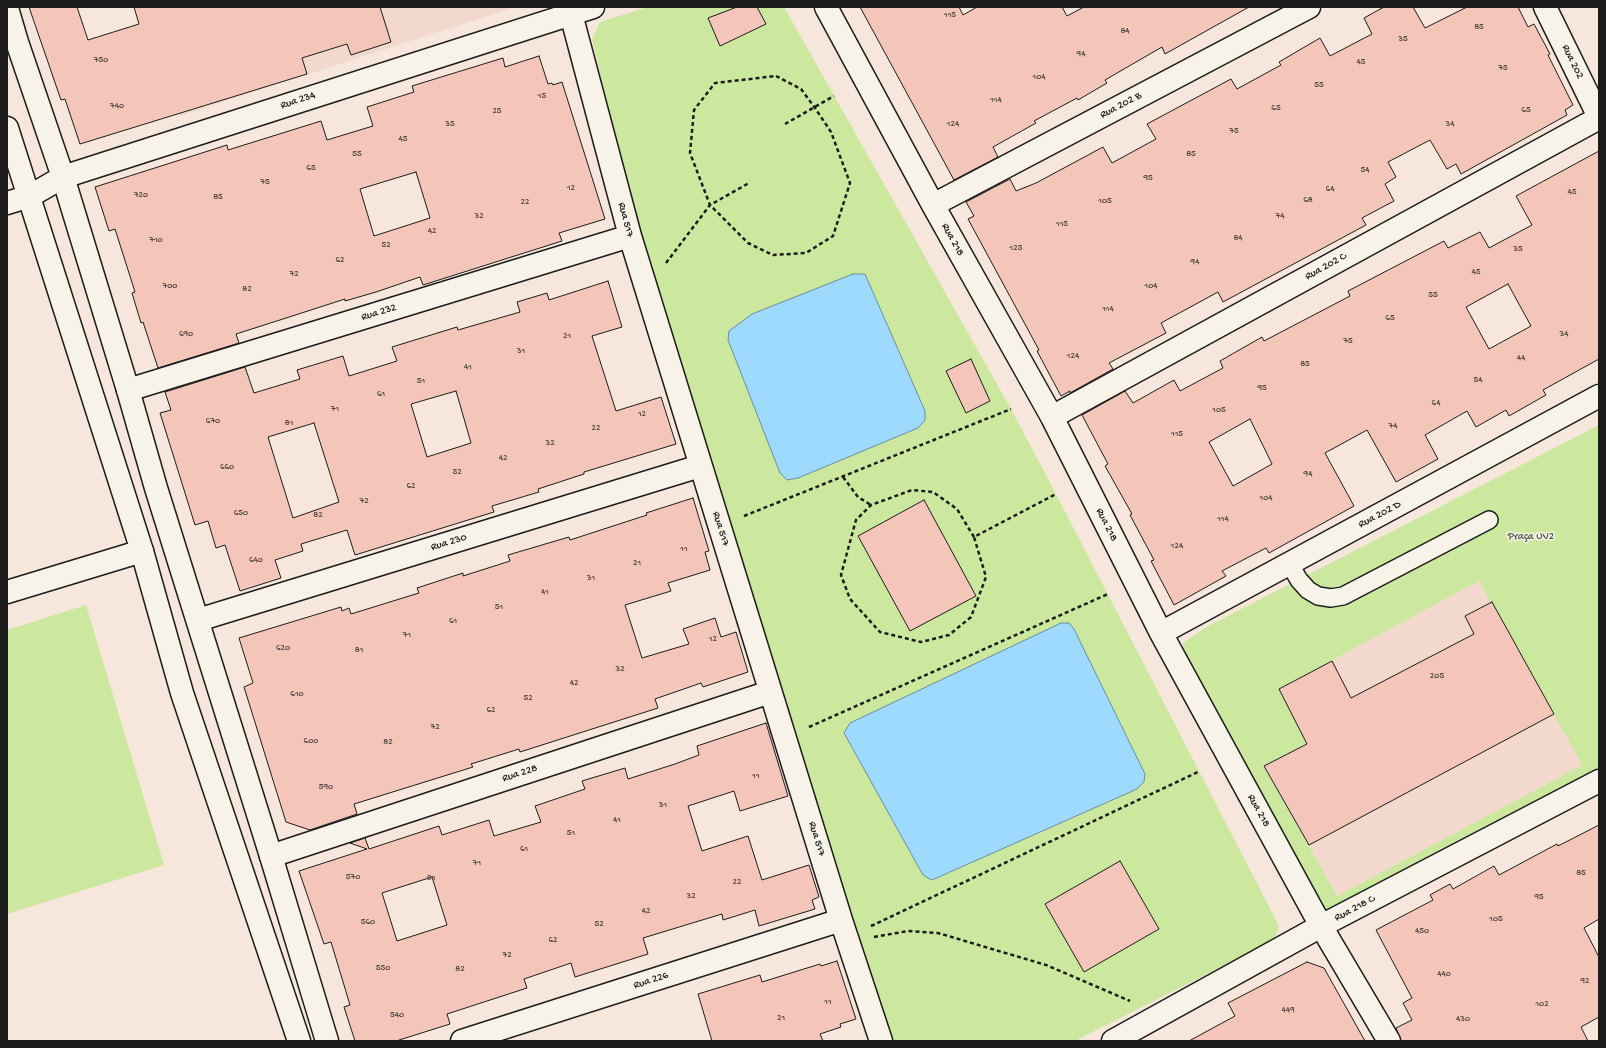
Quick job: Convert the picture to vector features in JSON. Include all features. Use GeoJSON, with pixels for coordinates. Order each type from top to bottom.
{"type":"FeatureCollection","features":[{"type":"Feature","properties":{"kind":"street","name":"Rua 234"},"geometry":{"type":"LineString","coordinates":[[7,203],[30,196],[62,176],[593,7]]}},
{"type":"Feature","properties":{"kind":"street","name":"Rua 218"},"geometry":{"type":"LineString","coordinates":[[826,7],[933,206],[1052,417],[1160,633],[1321,926],[1389,1041]]}},
{"type":"Feature","properties":{"kind":"street","name":"Rua 202 B"},"geometry":{"type":"LineString","coordinates":[[933,206],[1309,7]]}},
{"type":"Feature","properties":{"kind":"street","name":"Rua 202"},"geometry":{"type":"LineString","coordinates":[[1545,7],[1599,117]]}},
{"type":"Feature","properties":{"kind":"street"},"geometry":{"type":"LineString","coordinates":[[7,8],[12,44],[62,176],[128,390],[156,488],[327,1041]]}},
{"type":"Feature","properties":{"kind":"street","name":"Rua 517"},"geometry":{"type":"LineString","coordinates":[[571,14],[630,236],[841,920],[882,1041]]}},
{"type":"Feature","properties":{"kind":"street","name":"Rua 202 C"},"geometry":{"type":"LineString","coordinates":[[1052,417],[1599,117]]}},
{"type":"Feature","properties":{"kind":"street"},"geometry":{"type":"LineString","coordinates":[[7,128],[30,196],[142,551],[182,693],[299,1041]]}},
{"type":"Feature","properties":{"kind":"street","name":"Rua 232"},"geometry":{"type":"LineString","coordinates":[[128,390],[630,236]]}},
{"type":"Feature","properties":{"kind":"street","name":"Rua 202 D"},"geometry":{"type":"LineString","coordinates":[[1160,633],[1599,396]]}},
{"type":"Feature","properties":{"kind":"street","name":"Rua 230"},"geometry":{"type":"LineString","coordinates":[[198,620],[700,466]]}},
{"type":"Feature","properties":{"kind":"street"},"geometry":{"type":"LineString","coordinates":[[125,498],[156,488]]}},
{"type":"Feature","properties":{"kind":"street"},"geometry":{"type":"LineString","coordinates":[[7,592],[142,551]]}},
{"type":"Feature","properties":{"kind":"street","name":"Rua 228"},"geometry":{"type":"LineString","coordinates":[[271,856],[770,692]]}},
{"type":"Feature","properties":{"kind":"street","name":"Rua 218 C"},"geometry":{"type":"LineString","coordinates":[[1113,1041],[1321,926],[1599,781]]}},
{"type":"Feature","properties":{"kind":"street","name":"Rua 226"},"geometry":{"type":"LineString","coordinates":[[462,1041],[841,920]]}},
{"type":"Feature","properties":{"kind":"lane"},"geometry":{"type":"LineString","coordinates":[[1289,563],[1299,580],[1308,590],[1318,596],[1332,598],[1343,596],[1489,520]]}},
{"type":"Feature","properties":{"kind":"path"},"geometry":{"type":"LineString","coordinates":[[776,76],[801,89],[831,132],[850,183],[833,236],[806,253],[772,255],[748,243],[710,205],[690,153],[694,110],[715,83],[776,76]]}},
{"type":"Feature","properties":{"kind":"path"},"geometry":{"type":"LineString","coordinates":[[785,124],[834,96]]}},
{"type":"Feature","properties":{"kind":"path"},"geometry":{"type":"LineString","coordinates":[[663,266],[710,205],[749,183]]}},
{"type":"Feature","properties":{"kind":"path"},"geometry":{"type":"LineString","coordinates":[[738,519],[1011,409]]}},
{"type":"Feature","properties":{"kind":"path"},"geometry":{"type":"LineString","coordinates":[[843,477],[858,497],[871,505]]}},
{"type":"Feature","properties":{"kind":"path"},"geometry":{"type":"LineString","coordinates":[[912,490],[933,492],[957,509],[974,537],[986,577],[971,617],[949,635],[921,642],[880,632],[850,599],[841,574],[856,520],[871,505],[912,490]]}},
{"type":"Feature","properties":{"kind":"path"},"geometry":{"type":"LineString","coordinates":[[974,537],[1056,494]]}},
{"type":"Feature","properties":{"kind":"path"},"geometry":{"type":"LineString","coordinates":[[805,729],[1108,594]]}},
{"type":"Feature","properties":{"kind":"path"},"geometry":{"type":"LineString","coordinates":[[867,927],[1200,771]]}},
{"type":"Feature","properties":{"kind":"path"},"geometry":{"type":"LineString","coordinates":[[870,938],[908,931],[938,933],[1046,965],[1136,1003]]}},
{"type":"Feature","properties":{"kind":"shaded area"},"geometry":{"type":"Polygon","coordinates":[[[209,7],[515,7],[180,116],[149,26],[209,7]]]}},
{"type":"Feature","properties":{"kind":"shaded area"},"geometry":{"type":"Polygon","coordinates":[[[1479,581],[1582,765],[1337,896],[1264,766],[1307,744],[1279,689],[1479,581]]]}},
{"type":"Feature","properties":{"kind":"green space"},"geometry":{"type":"Polygon","coordinates":[[[648,7],[784,7],[1011,409],[1056,494],[1279,926],[1274,940],[1075,1041],[886,1041],[649,284],[592,39],[600,22],[648,7]]]}},
{"type":"Feature","properties":{"kind":"green space","name":"Praça UV2"},"geometry":{"type":"Polygon","coordinates":[[[1599,425],[1599,768],[1335,917],[1313,905],[1183,663],[1183,643],[1208,626],[1599,425]],[[1479,581],[1279,689],[1307,744],[1264,766],[1337,896],[1582,765],[1479,581]]]}},
{"type":"Feature","properties":{"kind":"green space"},"geometry":{"type":"Polygon","coordinates":[[[86,605],[164,865],[7,914],[7,630],[86,605]]]}},
{"type":"Feature","properties":{"kind":"water"},"geometry":{"type":"Polygon","coordinates":[[[853,274],[865,274],[925,411],[925,420],[918,428],[798,478],[787,480],[780,473],[728,340],[729,331],[752,314],[853,274]]]}},
{"type":"Feature","properties":{"kind":"water"},"geometry":{"type":"Polygon","coordinates":[[[1061,623],[1069,623],[1074,629],[1145,774],[1144,782],[1137,789],[932,880],[923,875],[844,733],[850,723],[1061,623]]]}},
{"type":"Feature","properties":{"kind":"building"},"geometry":{"type":"Polygon","coordinates":[[[29,7],[77,7],[88,40],[139,24],[134,7],[380,7],[391,42],[351,55],[347,44],[302,58],[307,74],[80,144],[65,99],[61,100],[29,7]]]}},
{"type":"Feature","properties":{"kind":"building"},"geometry":{"type":"Polygon","coordinates":[[[737,7],[757,7],[766,24],[720,46],[708,18],[737,7]]]}},
{"type":"Feature","properties":{"kind":"building"},"geometry":{"type":"Polygon","coordinates":[[[860,7],[959,7],[963,15],[977,7],[1062,7],[1067,16],[1084,7],[1249,7],[1165,54],[1162,47],[1105,80],[1107,83],[1078,100],[1077,98],[1034,121],[1036,123],[993,147],[998,157],[954,180],[860,7]]]}},
{"type":"Feature","properties":{"kind":"building"},"geometry":{"type":"Polygon","coordinates":[[[1384,7],[1413,7],[1425,28],[1467,7],[1518,7],[1528,27],[1534,24],[1550,54],[1548,55],[1573,105],[1565,110],[1567,115],[1461,174],[1456,164],[1447,169],[1430,140],[1388,162],[1396,177],[1385,184],[1394,201],[1362,218],[1366,225],[1223,302],[1218,292],[1161,323],[1166,333],[1109,363],[1113,369],[1070,393],[1070,391],[1061,396],[1037,351],[1039,350],[968,219],[974,216],[966,202],[1010,179],[1016,191],[1036,183],[1103,147],[1112,163],[1156,139],[1147,124],[1231,79],[1237,89],[1281,65],[1279,62],[1320,38],[1330,56],[1372,34],[1364,18],[1384,7]]]}},
{"type":"Feature","properties":{"kind":"building"},"geometry":{"type":"Polygon","coordinates":[[[539,56],[548,84],[552,83],[553,85],[562,82],[605,219],[559,233],[562,241],[423,285],[420,277],[376,292],[345,301],[345,299],[236,334],[239,343],[158,368],[143,322],[141,323],[132,293],[135,292],[115,229],[109,231],[95,187],[227,145],[228,150],[321,121],[327,140],[373,126],[367,107],[414,92],[412,86],[503,58],[505,67],[539,56]],[[416,172],[360,189],[374,236],[430,218],[416,172]]]}},
{"type":"Feature","properties":{"kind":"building"},"geometry":{"type":"Polygon","coordinates":[[[1599,151],[1599,359],[1543,390],[1546,395],[1509,416],[1506,410],[1476,427],[1467,411],[1425,435],[1438,459],[1396,482],[1367,430],[1325,453],[1354,506],[1269,553],[1266,548],[1222,571],[1226,576],[1174,605],[1151,561],[1154,560],[1130,515],[1132,514],[1105,466],[1108,464],[1082,415],[1125,391],[1133,403],[1174,380],[1180,391],[1223,368],[1220,361],[1262,337],[1264,341],[1350,296],[1348,291],[1444,241],[1448,248],[1480,232],[1489,248],[1532,225],[1516,196],[1599,151]],[[1508,284],[1466,307],[1489,349],[1531,326],[1508,284]],[[1250,419],[1209,442],[1233,486],[1272,464],[1250,419]]]}},
{"type":"Feature","properties":{"kind":"building"},"geometry":{"type":"Polygon","coordinates":[[[608,281],[622,327],[592,336],[616,411],[661,397],[676,444],[584,472],[584,474],[538,489],[539,492],[492,506],[494,512],[355,555],[347,530],[301,544],[303,551],[275,560],[281,578],[240,591],[225,545],[216,548],[208,521],[195,525],[160,413],[171,410],[165,392],[245,367],[254,393],[300,379],[297,370],[343,356],[349,376],[397,361],[392,347],[457,327],[458,330],[520,312],[517,302],[547,293],[549,300],[608,281]],[[456,391],[411,404],[427,457],[471,443],[456,391]],[[314,423],[268,437],[293,518],[339,502],[314,423]]]}},
{"type":"Feature","properties":{"kind":"building"},"geometry":{"type":"Polygon","coordinates":[[[971,359],[990,401],[966,413],[946,371],[971,359]]]}},
{"type":"Feature","properties":{"kind":"building"},"geometry":{"type":"Polygon","coordinates":[[[693,498],[709,551],[705,552],[710,570],[668,583],[671,591],[625,605],[642,658],[689,644],[683,629],[715,618],[721,637],[736,632],[748,672],[703,687],[701,683],[655,699],[658,708],[520,752],[519,749],[471,764],[473,767],[354,804],[357,814],[310,830],[286,822],[244,687],[253,683],[239,638],[341,607],[342,611],[349,608],[351,614],[419,593],[417,588],[463,573],[463,576],[510,561],[508,555],[569,537],[570,540],[647,515],[646,513],[693,498]]]}},
{"type":"Feature","properties":{"kind":"building"},"geometry":{"type":"Polygon","coordinates":[[[924,500],[976,596],[910,631],[858,536],[924,500]]]}},
{"type":"Feature","properties":{"kind":"building"},"geometry":{"type":"Polygon","coordinates":[[[1492,602],[1554,714],[1309,845],[1264,766],[1307,744],[1279,689],[1332,661],[1351,698],[1474,634],[1465,616],[1492,602]]]}},
{"type":"Feature","properties":{"kind":"building"},"geometry":{"type":"Polygon","coordinates":[[[766,723],[788,796],[740,811],[734,791],[688,806],[702,851],[748,836],[762,880],[809,865],[819,897],[812,900],[815,909],[759,926],[755,910],[723,920],[722,914],[643,938],[648,954],[575,977],[571,963],[524,979],[527,988],[447,1014],[450,1024],[396,1041],[355,1041],[344,1007],[350,1005],[331,942],[324,944],[299,871],[367,849],[350,843],[365,838],[369,849],[439,826],[442,835],[489,820],[494,836],[541,822],[535,806],[585,789],[582,781],[625,768],[628,779],[699,755],[697,746],[766,723]],[[432,877],[382,893],[397,941],[447,925],[432,877]]]}},
{"type":"Feature","properties":{"kind":"building"},"geometry":{"type":"Polygon","coordinates":[[[1599,825],[1599,919],[1584,928],[1599,957],[1599,1017],[1581,1027],[1588,1041],[1401,1041],[1396,1028],[1412,1020],[1403,1003],[1412,998],[1376,930],[1433,900],[1430,895],[1450,884],[1453,889],[1494,866],[1499,875],[1557,844],[1558,846],[1599,825]]]}},
{"type":"Feature","properties":{"kind":"building"},"geometry":{"type":"Polygon","coordinates":[[[1120,861],[1159,929],[1084,972],[1045,904],[1120,861]]]}},
{"type":"Feature","properties":{"kind":"building"},"geometry":{"type":"Polygon","coordinates":[[[837,961],[856,1019],[840,1024],[841,1027],[820,1034],[823,1041],[712,1041],[698,994],[760,975],[762,982],[820,964],[821,966],[837,961]]]}},
{"type":"Feature","properties":{"kind":"building"},"geometry":{"type":"Polygon","coordinates":[[[1307,962],[1324,968],[1365,1041],[1189,1041],[1235,1016],[1228,1003],[1307,962]]]}}]}
